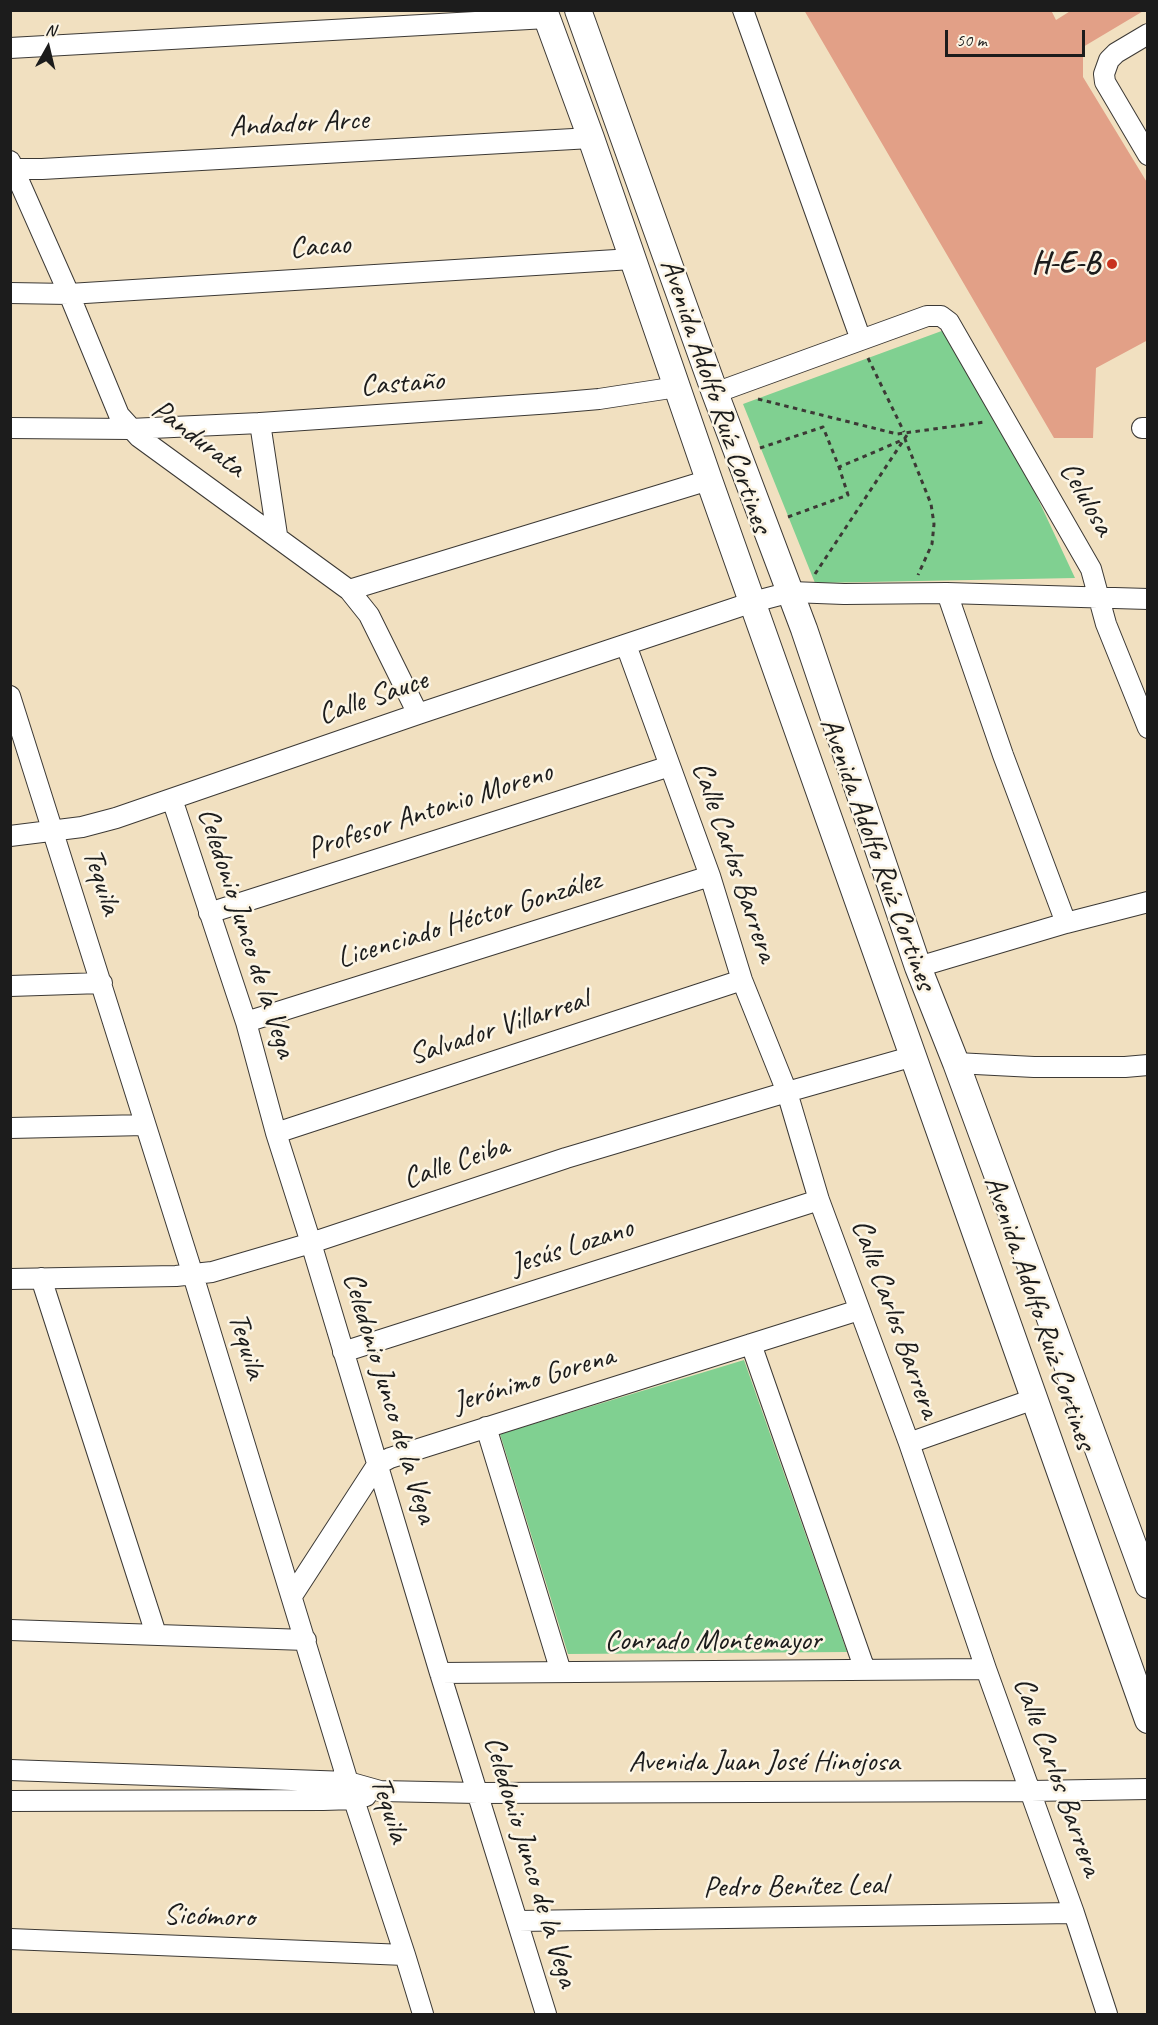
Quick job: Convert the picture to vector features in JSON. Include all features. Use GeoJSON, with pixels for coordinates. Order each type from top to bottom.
{"type":"FeatureCollection","features":[{"type":"Feature","properties":{"kind":"main road","name":"Avenida Adolfo Ruíz Cortines"},"geometry":{"type":"LineString","coordinates":[[578,10],[715,393],[790,592],[918,967],[1148,1585]]}},
{"type":"Feature","properties":{"kind":"main road","name":"Avenida Adolfo Ruíz Cortines"},"geometry":{"type":"LineString","coordinates":[[545,14],[591,138],[708,480],[1148,1720]]}},
{"type":"Feature","properties":{"kind":"street"},"geometry":{"type":"LineString","coordinates":[[715,393],[865,349],[743,10]]}},
{"type":"Feature","properties":{"kind":"street"},"geometry":{"type":"LineString","coordinates":[[10,48],[545,14]]}},
{"type":"Feature","properties":{"kind":"street"},"geometry":{"type":"LineString","coordinates":[[1148,34],[1116,53],[1109,60],[1104,74],[1105,82],[1148,155]]}},
{"type":"Feature","properties":{"kind":"street","name":"Andador Arce"},"geometry":{"type":"LineString","coordinates":[[12,166],[591,138]]}},
{"type":"Feature","properties":{"kind":"street","name":"Pandurata"},"geometry":{"type":"LineString","coordinates":[[12,166],[69,294],[119,415],[130,429],[349,590],[369,615],[418,714]]}},
{"type":"Feature","properties":{"kind":"street","name":"Cacao"},"geometry":{"type":"LineString","coordinates":[[10,293],[69,294],[632,259]]}},
{"type":"Feature","properties":{"kind":"street","name":"Celulosa"},"geometry":{"type":"LineString","coordinates":[[865,349],[927,316],[941,316],[953,326],[1091,569],[1106,624],[1148,728]]}},
{"type":"Feature","properties":{"kind":"street","name":"Castaño"},"geometry":{"type":"LineString","coordinates":[[10,428],[130,429],[260,423],[553,403],[599,399],[676,387]]}},
{"type":"Feature","properties":{"kind":"street"},"geometry":{"type":"LineString","coordinates":[[260,423],[277,535]]}},
{"type":"Feature","properties":{"kind":"street"},"geometry":{"type":"LineString","coordinates":[[349,590],[708,480]]}},
{"type":"Feature","properties":{"kind":"street","name":"Calle Sauce"},"geometry":{"type":"LineString","coordinates":[[10,836],[82,827],[116,818],[418,714],[753,602],[790,592],[1148,598]]}},
{"type":"Feature","properties":{"kind":"street"},"geometry":{"type":"LineString","coordinates":[[948,593],[1004,756],[1066,923]]}},
{"type":"Feature","properties":{"kind":"street","name":"Calle Carlos Barrera"},"geometry":{"type":"LineString","coordinates":[[626,645],[710,876],[742,980],[787,1092],[819,1200],[909,1443],[986,1669],[1074,1913],[1107,2014]]}},
{"type":"Feature","properties":{"kind":"street","name":"Tequila"},"geometry":{"type":"LineString","coordinates":[[10,696],[193,1275],[351,1791],[423,2014]]}},
{"type":"Feature","properties":{"kind":"street","name":"Profesor Antonio Moreno"},"geometry":{"type":"LineString","coordinates":[[209,913],[670,766]]}},
{"type":"Feature","properties":{"kind":"street","name":"Celedonio Junco de la Vega"},"geometry":{"type":"LineString","coordinates":[[172,799],[246,1022],[276,1133],[546,2014]]}},
{"type":"Feature","properties":{"kind":"street","name":"Licenciado Héctor González"},"geometry":{"type":"LineString","coordinates":[[246,1022],[710,876]]}},
{"type":"Feature","properties":{"kind":"street"},"geometry":{"type":"LineString","coordinates":[[918,967],[1066,923],[1148,902]]}},
{"type":"Feature","properties":{"kind":"street","name":"Salvador Villarreal"},"geometry":{"type":"LineString","coordinates":[[276,1133],[742,980]]}},
{"type":"Feature","properties":{"kind":"street"},"geometry":{"type":"LineString","coordinates":[[10,986],[102,983]]}},
{"type":"Feature","properties":{"kind":"street","name":"Calle Ceiba"},"geometry":{"type":"LineString","coordinates":[[10,1279],[193,1275],[212,1272],[311,1243],[566,1158],[914,1056]]}},
{"type":"Feature","properties":{"kind":"street"},"geometry":{"type":"LineString","coordinates":[[956,1064],[1035,1067],[1148,1065]]}},
{"type":"Feature","properties":{"kind":"street"},"geometry":{"type":"LineString","coordinates":[[10,1128],[145,1125]]}},
{"type":"Feature","properties":{"kind":"street","name":"Jesús Lozano"},"geometry":{"type":"LineString","coordinates":[[343,1352],[819,1200]]}},
{"type":"Feature","properties":{"kind":"street"},"geometry":{"type":"LineString","coordinates":[[41,1278],[156,1634]]}},
{"type":"Feature","properties":{"kind":"street","name":"Jerónimo Gorena"},"geometry":{"type":"LineString","coordinates":[[377,1465],[403,1452],[859,1310]]}},
{"type":"Feature","properties":{"kind":"street"},"geometry":{"type":"LineString","coordinates":[[751,1344],[865,1670]]}},
{"type":"Feature","properties":{"kind":"street"},"geometry":{"type":"LineString","coordinates":[[909,1443],[1034,1399]]}},
{"type":"Feature","properties":{"kind":"street"},"geometry":{"type":"LineString","coordinates":[[486,1427],[561,1672]]}},
{"type":"Feature","properties":{"kind":"street"},"geometry":{"type":"LineString","coordinates":[[292,1596],[377,1465]]}},
{"type":"Feature","properties":{"kind":"street"},"geometry":{"type":"LineString","coordinates":[[10,1630],[306,1640]]}},
{"type":"Feature","properties":{"kind":"street","name":"Conrado Montemayor"},"geometry":{"type":"LineString","coordinates":[[440,1673],[986,1669]]}},
{"type":"Feature","properties":{"kind":"street","name":"Avenida Juan José Hinojosa"},"geometry":{"type":"LineString","coordinates":[[10,1770],[351,1791]]}},
{"type":"Feature","properties":{"kind":"street","name":"Avenida Juan José Hinojosa"},"geometry":{"type":"LineString","coordinates":[[10,1801],[351,1791],[478,1793],[1148,1789]]}},
{"type":"Feature","properties":{"kind":"street","name":"Pedro Benítez Leal"},"geometry":{"type":"LineString","coordinates":[[518,1921],[1074,1913]]}},
{"type":"Feature","properties":{"kind":"street","name":"Sicómoro"},"geometry":{"type":"LineString","coordinates":[[10,1939],[405,1955]]}},
{"type":"Feature","properties":{"kind":"path"},"geometry":{"type":"LineString","coordinates":[[865,349],[904,433]]}},
{"type":"Feature","properties":{"kind":"path"},"geometry":{"type":"LineString","coordinates":[[758,399],[897,434],[990,421]]}},
{"type":"Feature","properties":{"kind":"path"},"geometry":{"type":"LineString","coordinates":[[760,448],[823,427],[848,495],[788,517]]}},
{"type":"Feature","properties":{"kind":"path"},"geometry":{"type":"LineString","coordinates":[[813,578],[910,432]]}},
{"type":"Feature","properties":{"kind":"path"},"geometry":{"type":"LineString","coordinates":[[839,467],[905,439]]}},
{"type":"Feature","properties":{"kind":"path"},"geometry":{"type":"LineString","coordinates":[[905,439],[931,504],[934,524],[932,544],[915,582]]}},
{"type":"Feature","properties":{"kind":"green space"},"geometry":{"type":"Polygon","coordinates":[[[947,329],[1001,420],[1075,578],[815,583],[743,404],[947,329]]]}},
{"type":"Feature","properties":{"kind":"green space"},"geometry":{"type":"Polygon","coordinates":[[[744,1360],[847,1652],[568,1654],[500,1434],[744,1360]]]}},
{"type":"Feature","properties":{"kind":"building"},"geometry":{"type":"Polygon","coordinates":[[[804,10],[1051,10],[1056,20],[1072,10],[1145,10],[1083,47],[1083,77],[1148,184],[1148,340],[1096,368],[1093,438],[1054,438],[804,10]]]}},
{"type":"Feature","properties":{"kind":"place","name":"H-E-B"},"geometry":{"type":"Point","coordinates":[1112,264]}}]}
